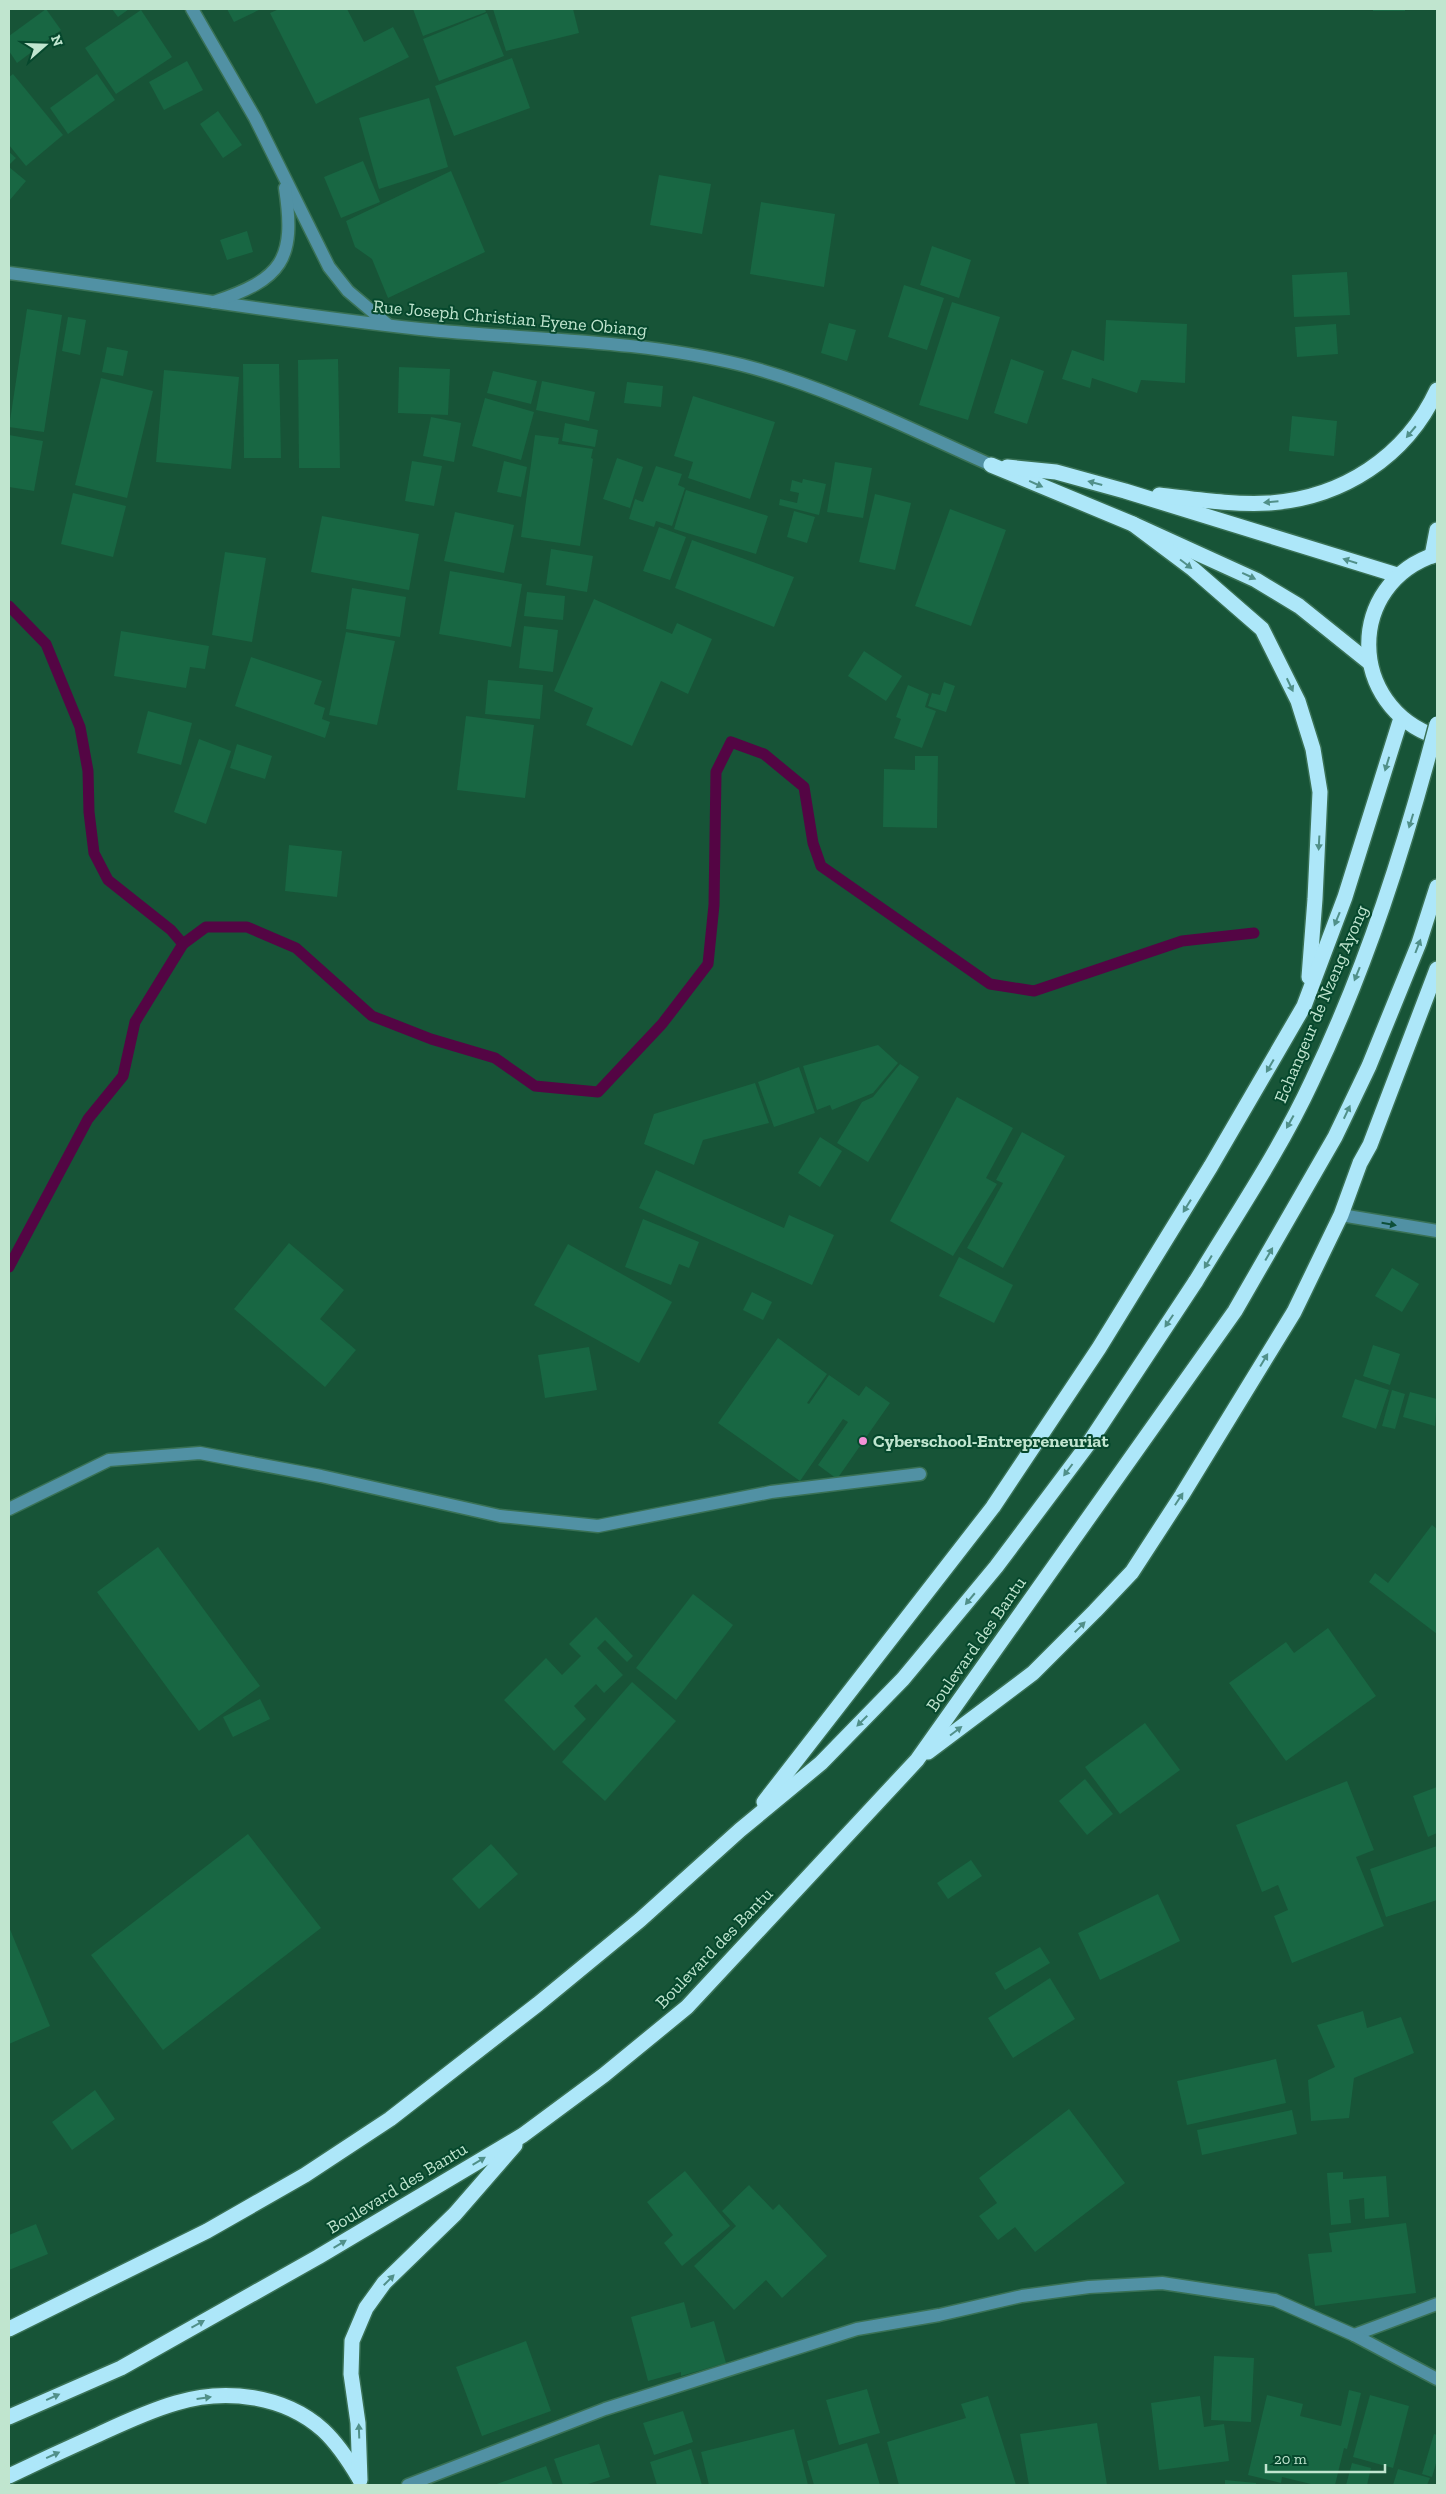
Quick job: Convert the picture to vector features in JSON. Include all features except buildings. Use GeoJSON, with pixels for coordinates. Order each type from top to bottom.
{"type":"FeatureCollection","features":[{"type":"Feature","properties":{"kind":"highway"},"geometry":{"type":"LineString","coordinates":[[1125,492],[1222,502],[1269,503],[1314,496],[1355,481],[1386,459],[1414,430],[1437,390]]}},
{"type":"Feature","properties":{"kind":"highway"},"geometry":{"type":"LineString","coordinates":[[991,465],[1056,472],[1397,575]]}},
{"type":"Feature","properties":{"kind":"highway"},"geometry":{"type":"LineString","coordinates":[[991,465],[1133,524],[1256,580],[1299,606],[1370,663]]}},
{"type":"Feature","properties":{"kind":"highway"},"geometry":{"type":"LineString","coordinates":[[1133,524],[1193,569],[1262,630],[1298,701],[1312,749],[1320,792],[1316,899],[1308,992]]}},
{"type":"Feature","properties":{"kind":"highway"},"geometry":{"type":"LineString","coordinates":[[1437,530],[1434,555],[1397,575],[1380,599],[1370,625],[1370,663],[1377,687],[1401,718],[1420,731],[1437,737]]}},
{"type":"Feature","properties":{"kind":"highway"},"geometry":{"type":"LineString","coordinates":[[747,1824],[993,1507],[1055,1417],[1211,1166],[1304,1006],[1346,897],[1401,718]]}},
{"type":"Feature","properties":{"kind":"highway","name":"Echangeur de Nzeng Ayong"},"geometry":{"type":"LineString","coordinates":[[1196,1281],[1263,1172],[1312,1081],[1378,921],[1412,819],[1437,724]]}},
{"type":"Feature","properties":{"kind":"highway","name":"Boulevard des Bantu"},"geometry":{"type":"LineString","coordinates":[[9,2417],[121,2368],[318,2257],[523,2135],[604,2075],[687,2007],[916,1760],[1236,1311],[1335,1138],[1361,1084],[1419,943],[1437,887]]}},
{"type":"Feature","properties":{"kind":"highway"},"geometry":{"type":"LineString","coordinates":[[916,1760],[1033,1673],[1132,1572],[1182,1495],[1294,1312],[1341,1216],[1437,969]]}},
{"type":"Feature","properties":{"kind":"highway","name":"Boulevard des Bantu"},"geometry":{"type":"LineString","coordinates":[[9,2329],[207,2231],[305,2175],[390,2119],[538,2004],[640,1920],[747,1824],[821,1763],[902,1680],[996,1568],[1089,1442],[1196,1281]]}},
{"type":"Feature","properties":{"kind":"highway"},"geometry":{"type":"LineString","coordinates":[[361,2482],[358,2423],[351,2366],[352,2341],[366,2308],[384,2284],[455,2214],[523,2135]]}},
{"type":"Feature","properties":{"kind":"highway"},"geometry":{"type":"LineString","coordinates":[[9,2476],[133,2419],[177,2402],[210,2397],[243,2396],[282,2406],[298,2413],[323,2430],[344,2453],[361,2482]]}},
{"type":"Feature","properties":{"kind":"street"},"geometry":{"type":"LineString","coordinates":[[192,9],[251,110],[329,267],[348,291],[389,326]]}},
{"type":"Feature","properties":{"kind":"street"},"geometry":{"type":"LineString","coordinates":[[210,303],[246,291],[276,271],[289,244],[289,211],[284,176]]}},
{"type":"Feature","properties":{"kind":"street","name":"Rue Joseph Christian Eyene Obiang"},"geometry":{"type":"LineString","coordinates":[[9,273],[210,303],[389,326],[645,348],[742,366],[824,393],[991,465]]}},
{"type":"Feature","properties":{"kind":"street"},"geometry":{"type":"LineString","coordinates":[[1341,1216],[1437,1231]]}},
{"type":"Feature","properties":{"kind":"street"},"geometry":{"type":"LineString","coordinates":[[9,1509],[109,1460],[200,1452],[321,1476],[500,1516],[598,1526],[771,1492],[920,1474]]}},
{"type":"Feature","properties":{"kind":"street"},"geometry":{"type":"LineString","coordinates":[[408,2485],[605,2409],[857,2329],[939,2315],[1022,2296],[1089,2287],[1162,2283],[1275,2300],[1354,2335],[1437,2379]]}},
{"type":"Feature","properties":{"kind":"street"},"geometry":{"type":"LineString","coordinates":[[1354,2335],[1437,2304]]}},
{"type":"Feature","properties":{"kind":"waterway"},"geometry":{"type":"LineString","coordinates":[[9,606],[46,644],[80,727],[88,771],[89,812],[94,853],[108,880],[171,930],[183,944]]}},
{"type":"Feature","properties":{"kind":"waterway"},"geometry":{"type":"LineString","coordinates":[[9,1267],[88,1119],[123,1076],[135,1022],[183,944],[206,927],[247,927],[296,948],[372,1016],[431,1039],[495,1058],[535,1086],[598,1092],[662,1024],[708,964],[714,905],[716,772],[731,742],[764,754],[804,787],[813,843],[821,866],[990,984],[1034,991],[1182,941],[1254,933]]}},
{"type":"Feature","properties":{"kind":"place","name":"Cyberschool-Entrepreneuriat"},"geometry":{"type":"Point","coordinates":[863,1441]}}]}
